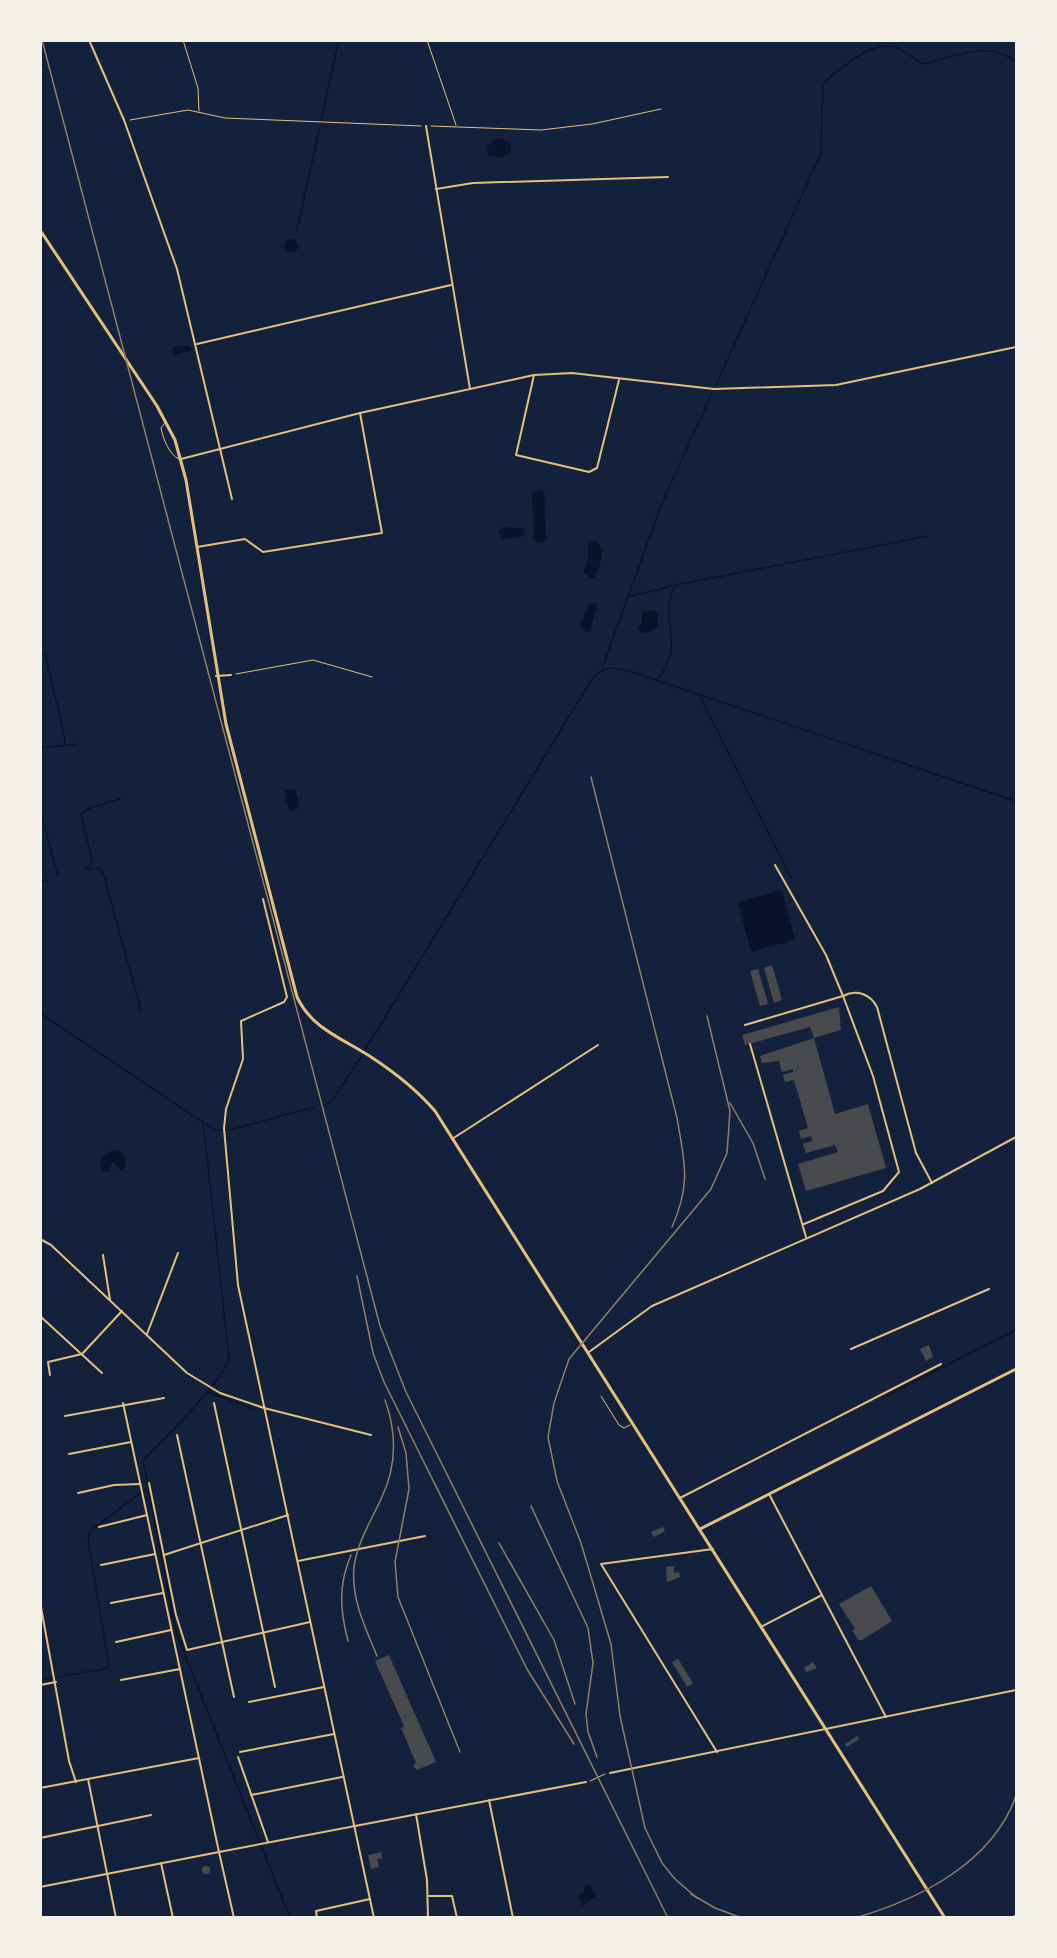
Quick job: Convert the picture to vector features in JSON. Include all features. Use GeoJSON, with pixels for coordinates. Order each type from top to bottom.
{"type":"FeatureCollection","features":[{"type":"Feature","properties":{"kind":"main road"},"geometry":{"type":"LineString","coordinates":[[40,230],[167,421],[181,459],[216,676],[243,790],[297,996],[303,1010],[320,1028],[370,1057],[422,1096],[453,1139],[945,1917]]}},
{"type":"Feature","properties":{"kind":"main road"},"geometry":{"type":"LineString","coordinates":[[700,1529],[1017,1369]]}},
{"type":"Feature","properties":{"kind":"street"},"geometry":{"type":"LineString","coordinates":[[89,40],[124,121],[167,237],[197,344],[232,499]]}},
{"type":"Feature","properties":{"kind":"street"},"geometry":{"type":"LineString","coordinates":[[426,126],[470,389]]}},
{"type":"Feature","properties":{"kind":"street"},"geometry":{"type":"LineString","coordinates":[[436,189],[473,183],[668,177]]}},
{"type":"Feature","properties":{"kind":"street"},"geometry":{"type":"LineString","coordinates":[[197,344],[452,284]]}},
{"type":"Feature","properties":{"kind":"street"},"geometry":{"type":"LineString","coordinates":[[181,459],[221,451],[360,413],[534,375],[572,373],[714,389],[836,385],[1017,347]]}},
{"type":"Feature","properties":{"kind":"street"},"geometry":{"type":"LineString","coordinates":[[534,375],[516,455],[589,472],[597,468],[619,379]]}},
{"type":"Feature","properties":{"kind":"street"},"geometry":{"type":"LineString","coordinates":[[197,547],[245,539],[263,552],[382,532],[360,413]]}},
{"type":"Feature","properties":{"kind":"street"},"geometry":{"type":"LineString","coordinates":[[216,676],[231,675]]}},
{"type":"Feature","properties":{"kind":"street"},"geometry":{"type":"LineString","coordinates":[[775,865],[826,955],[843,996],[873,1076],[899,1172],[883,1191],[804,1224]]}},
{"type":"Feature","properties":{"kind":"street"},"geometry":{"type":"LineString","coordinates":[[263,899],[287,997],[284,1002],[241,1021],[243,1059],[226,1109],[224,1133],[238,1285],[374,1917]]}},
{"type":"Feature","properties":{"kind":"street"},"geometry":{"type":"LineString","coordinates":[[745,1025],[843,996],[861,993],[872,999],[877,1007],[916,1153],[932,1183]]}},
{"type":"Feature","properties":{"kind":"street"},"geometry":{"type":"LineString","coordinates":[[750,1044],[806,1237]]}},
{"type":"Feature","properties":{"kind":"street"},"geometry":{"type":"LineString","coordinates":[[453,1139],[598,1045]]}},
{"type":"Feature","properties":{"kind":"street"},"geometry":{"type":"LineString","coordinates":[[589,1352],[652,1306],[932,1183],[1017,1137]]}},
{"type":"Feature","properties":{"kind":"street"},"geometry":{"type":"LineString","coordinates":[[40,1239],[110,1300],[187,1373],[212,1388],[229,1397],[264,1408],[371,1435]]}},
{"type":"Feature","properties":{"kind":"street"},"geometry":{"type":"LineString","coordinates":[[147,1334],[178,1253]]}},
{"type":"Feature","properties":{"kind":"street"},"geometry":{"type":"LineString","coordinates":[[103,1255],[110,1300]]}},
{"type":"Feature","properties":{"kind":"street"},"geometry":{"type":"LineString","coordinates":[[851,1349],[989,1289]]}},
{"type":"Feature","properties":{"kind":"street"},"geometry":{"type":"LineString","coordinates":[[50,1375],[48,1362],[82,1354],[122,1311]]}},
{"type":"Feature","properties":{"kind":"street"},"geometry":{"type":"LineString","coordinates":[[40,1316],[102,1373]]}},
{"type":"Feature","properties":{"kind":"street"},"geometry":{"type":"LineString","coordinates":[[680,1498],[941,1364]]}},
{"type":"Feature","properties":{"kind":"street"},"geometry":{"type":"LineString","coordinates":[[65,1416],[123,1403],[164,1398]]}},
{"type":"Feature","properties":{"kind":"street"},"geometry":{"type":"LineString","coordinates":[[123,1403],[234,1917]]}},
{"type":"Feature","properties":{"kind":"street"},"geometry":{"type":"LineString","coordinates":[[214,1403],[275,1687]]}},
{"type":"Feature","properties":{"kind":"street"},"geometry":{"type":"LineString","coordinates":[[177,1435],[234,1697]]}},
{"type":"Feature","properties":{"kind":"street"},"geometry":{"type":"LineString","coordinates":[[69,1454],[131,1442]]}},
{"type":"Feature","properties":{"kind":"street"},"geometry":{"type":"LineString","coordinates":[[149,1483],[176,1615],[187,1650],[310,1622]]}},
{"type":"Feature","properties":{"kind":"street"},"geometry":{"type":"LineString","coordinates":[[78,1493],[114,1485],[140,1484]]}},
{"type":"Feature","properties":{"kind":"street"},"geometry":{"type":"LineString","coordinates":[[769,1494],[886,1717]]}},
{"type":"Feature","properties":{"kind":"street"},"geometry":{"type":"LineString","coordinates":[[99,1527],[147,1515]]}},
{"type":"Feature","properties":{"kind":"street"},"geometry":{"type":"LineString","coordinates":[[164,1555],[288,1515]]}},
{"type":"Feature","properties":{"kind":"street"},"geometry":{"type":"LineString","coordinates":[[298,1561],[425,1536]]}},
{"type":"Feature","properties":{"kind":"street"},"geometry":{"type":"LineString","coordinates":[[713,1549],[601,1564],[717,1752]]}},
{"type":"Feature","properties":{"kind":"street"},"geometry":{"type":"LineString","coordinates":[[101,1565],[155,1554]]}},
{"type":"Feature","properties":{"kind":"street"},"geometry":{"type":"LineString","coordinates":[[111,1603],[163,1593]]}},
{"type":"Feature","properties":{"kind":"street"},"geometry":{"type":"LineString","coordinates":[[761,1627],[822,1595]]}},
{"type":"Feature","properties":{"kind":"street"},"geometry":{"type":"LineString","coordinates":[[40,1602],[69,1761],[76,1782]]}},
{"type":"Feature","properties":{"kind":"street"},"geometry":{"type":"LineString","coordinates":[[116,1642],[171,1630]]}},
{"type":"Feature","properties":{"kind":"street"},"geometry":{"type":"LineString","coordinates":[[122,1680],[180,1669]]}},
{"type":"Feature","properties":{"kind":"street"},"geometry":{"type":"LineString","coordinates":[[40,1685],[56,1682]]}},
{"type":"Feature","properties":{"kind":"street"},"geometry":{"type":"LineString","coordinates":[[249,1701],[324,1687]]}},
{"type":"Feature","properties":{"kind":"street"},"geometry":{"type":"LineString","coordinates":[[610,1773],[826,1731],[1017,1690]]}},
{"type":"Feature","properties":{"kind":"street"},"geometry":{"type":"LineString","coordinates":[[240,1752],[334,1734]]}},
{"type":"Feature","properties":{"kind":"street"},"geometry":{"type":"LineString","coordinates":[[40,1788],[199,1758]]}},
{"type":"Feature","properties":{"kind":"street"},"geometry":{"type":"LineString","coordinates":[[238,1758],[268,1842]]}},
{"type":"Feature","properties":{"kind":"street"},"geometry":{"type":"LineString","coordinates":[[251,1795],[344,1777]]}},
{"type":"Feature","properties":{"kind":"street"},"geometry":{"type":"LineString","coordinates":[[88,1779],[117,1917]]}},
{"type":"Feature","properties":{"kind":"street"},"geometry":{"type":"LineString","coordinates":[[40,1887],[586,1782]]}},
{"type":"Feature","properties":{"kind":"street"},"geometry":{"type":"LineString","coordinates":[[489,1800],[513,1917]]}},
{"type":"Feature","properties":{"kind":"street"},"geometry":{"type":"LineString","coordinates":[[416,1814],[428,1896],[428,1917]]}},
{"type":"Feature","properties":{"kind":"street"},"geometry":{"type":"LineString","coordinates":[[40,1838],[151,1815]]}},
{"type":"Feature","properties":{"kind":"street"},"geometry":{"type":"LineString","coordinates":[[161,1863],[173,1917]]}},
{"type":"Feature","properties":{"kind":"street"},"geometry":{"type":"LineString","coordinates":[[428,1896],[452,1896],[457,1917]]}},
{"type":"Feature","properties":{"kind":"street"},"geometry":{"type":"LineString","coordinates":[[317,1917],[316,1911],[370,1899]]}},
{"type":"Feature","properties":{"kind":"street"},"geometry":{"type":"LineString","coordinates":[[1012,1917],[1017,1915]]}},
{"type":"Feature","properties":{"kind":"lane"},"geometry":{"type":"LineString","coordinates":[[167,421],[161,428],[163,436],[174,457],[181,459]]}},
{"type":"Feature","properties":{"kind":"lane"},"geometry":{"type":"LineString","coordinates":[[601,1396],[619,1425],[624,1428],[633,1423]]}},
{"type":"Feature","properties":{"kind":"path"},"geometry":{"type":"LineString","coordinates":[[183,40],[198,88],[199,112]]}},
{"type":"Feature","properties":{"kind":"path"},"geometry":{"type":"LineString","coordinates":[[427,40],[457,127]]}},
{"type":"Feature","properties":{"kind":"path"},"geometry":{"type":"LineString","coordinates":[[124,121],[184,110],[225,118],[541,130],[592,124],[661,109]]}},
{"type":"Feature","properties":{"kind":"path"},"geometry":{"type":"LineString","coordinates":[[231,675],[313,660],[372,677]]}},
{"type":"Feature","properties":{"kind":"path"},"geometry":{"type":"LineString","coordinates":[[586,1782],[606,1772],[610,1773]]}},
{"type":"Feature","properties":{"kind":"water"},"geometry":{"type":"Polygon","coordinates":[[[500,138],[511,143],[511,153],[502,157],[488,156],[487,148],[493,140],[500,138]]]}},
{"type":"Feature","properties":{"kind":"water"},"geometry":{"type":"Polygon","coordinates":[[[291,239],[296,241],[298,246],[296,251],[291,253],[286,251],[284,246],[286,241],[291,239]]]}},
{"type":"Feature","properties":{"kind":"water"},"geometry":{"type":"Polygon","coordinates":[[[175,346],[189,346],[193,350],[175,355],[172,349],[175,346]]]}},
{"type":"Feature","properties":{"kind":"water"},"geometry":{"type":"Polygon","coordinates":[[[540,489],[544,491],[546,539],[545,542],[536,543],[534,541],[532,494],[540,489]]]}},
{"type":"Feature","properties":{"kind":"water"},"geometry":{"type":"Polygon","coordinates":[[[504,527],[522,528],[525,533],[523,536],[502,540],[498,531],[504,527]]]}},
{"type":"Feature","properties":{"kind":"water"},"geometry":{"type":"Polygon","coordinates":[[[597,541],[600,545],[601,559],[595,577],[591,579],[584,572],[589,554],[587,548],[591,542],[597,541]]]}},
{"type":"Feature","properties":{"kind":"water"},"geometry":{"type":"Polygon","coordinates":[[[598,603],[590,631],[586,632],[580,625],[589,604],[598,603]]]}},
{"type":"Feature","properties":{"kind":"water"},"geometry":{"type":"Polygon","coordinates":[[[655,610],[658,614],[658,628],[642,634],[638,628],[642,621],[642,612],[655,610]]]}},
{"type":"Feature","properties":{"kind":"water"},"geometry":{"type":"Polygon","coordinates":[[[295,789],[300,807],[290,812],[284,794],[286,790],[295,789]]]}},
{"type":"Feature","properties":{"kind":"water"},"geometry":{"type":"Polygon","coordinates":[[[782,890],[795,940],[751,952],[738,902],[782,890]]]}},
{"type":"Feature","properties":{"kind":"water"},"geometry":{"type":"Polygon","coordinates":[[[113,1150],[120,1151],[125,1156],[126,1167],[120,1170],[113,1162],[110,1172],[104,1172],[100,1166],[102,1157],[113,1150]]]}},
{"type":"Feature","properties":{"kind":"water"},"geometry":{"type":"Polygon","coordinates":[[[590,1884],[596,1896],[582,1906],[578,1895],[584,1893],[585,1885],[590,1884]]]}},
{"type":"Feature","properties":{"kind":"building"},"geometry":{"type":"Polygon","coordinates":[[[772,965],[782,1000],[774,1003],[764,968],[772,965]]]}},
{"type":"Feature","properties":{"kind":"building"},"geometry":{"type":"Polygon","coordinates":[[[758,969],[768,1004],[760,1006],[750,971],[758,969]]]}},
{"type":"Feature","properties":{"kind":"building"},"geometry":{"type":"Polygon","coordinates":[[[839,1007],[841,1030],[814,1038],[810,1027],[745,1045],[742,1035],[839,1007]]]}},
{"type":"Feature","properties":{"kind":"building"},"geometry":{"type":"Polygon","coordinates":[[[814,1038],[835,1114],[868,1104],[886,1168],[806,1191],[798,1164],[838,1152],[835,1145],[806,1153],[803,1144],[812,1141],[811,1136],[801,1139],[799,1131],[808,1128],[794,1080],[785,1082],[783,1075],[793,1072],[793,1069],[782,1072],[779,1061],[762,1063],[760,1056],[814,1038]]]}},
{"type":"Feature","properties":{"kind":"building"},"geometry":{"type":"Polygon","coordinates":[[[929,1345],[933,1357],[926,1361],[920,1349],[929,1345]]]}},
{"type":"Feature","properties":{"kind":"building"},"geometry":{"type":"Polygon","coordinates":[[[663,1527],[665,1531],[654,1537],[651,1532],[663,1527]]]}},
{"type":"Feature","properties":{"kind":"building"},"geometry":{"type":"Polygon","coordinates":[[[674,1566],[674,1573],[679,1572],[680,1577],[667,1582],[666,1567],[674,1566]]]}},
{"type":"Feature","properties":{"kind":"building"},"geometry":{"type":"Polygon","coordinates":[[[871,1586],[892,1621],[862,1640],[858,1640],[852,1630],[855,1629],[839,1604],[871,1586]]]}},
{"type":"Feature","properties":{"kind":"building"},"geometry":{"type":"Polygon","coordinates":[[[389,1655],[436,1762],[417,1770],[413,1766],[416,1763],[401,1728],[404,1726],[375,1661],[389,1655]]]}},
{"type":"Feature","properties":{"kind":"building"},"geometry":{"type":"Polygon","coordinates":[[[678,1659],[693,1683],[687,1687],[672,1662],[678,1659]]]}},
{"type":"Feature","properties":{"kind":"building"},"geometry":{"type":"Polygon","coordinates":[[[813,1662],[817,1668],[806,1672],[804,1668],[813,1662]]]}},
{"type":"Feature","properties":{"kind":"building"},"geometry":{"type":"Polygon","coordinates":[[[857,1736],[859,1739],[847,1747],[845,1744],[857,1736]]]}},
{"type":"Feature","properties":{"kind":"building"},"geometry":{"type":"Polygon","coordinates":[[[381,1852],[382,1858],[377,1859],[379,1867],[371,1869],[368,1855],[381,1852]]]}},
{"type":"Feature","properties":{"kind":"building"},"geometry":{"type":"Polygon","coordinates":[[[206,1866],[210,1870],[206,1874],[202,1870],[206,1866]]]}},
{"type":"Feature","properties":{"kind":"waterway"},"geometry":{"type":"LineString","coordinates":[[321,120],[339,40]]}},
{"type":"Feature","properties":{"kind":"waterway"},"geometry":{"type":"LineString","coordinates":[[716,385],[821,153],[823,83],[851,61],[874,49],[885,46],[896,47],[906,53]]}},
{"type":"Feature","properties":{"kind":"waterway"},"geometry":{"type":"LineString","coordinates":[[909,55],[923,64],[959,54],[982,51],[1005,55],[1016,62]]}},
{"type":"Feature","properties":{"kind":"waterway"},"geometry":{"type":"LineString","coordinates":[[297,230],[320,126]]}},
{"type":"Feature","properties":{"kind":"waterway"},"geometry":{"type":"LineString","coordinates":[[602,668],[662,503],[712,393]]}},
{"type":"Feature","properties":{"kind":"waterway"},"geometry":{"type":"LineString","coordinates":[[628,597],[676,585],[928,536]]}},
{"type":"Feature","properties":{"kind":"waterway"},"geometry":{"type":"LineString","coordinates":[[657,680],[666,667],[670,654],[669,607],[676,586]]}},
{"type":"Feature","properties":{"kind":"waterway"},"geometry":{"type":"LineString","coordinates":[[45,653],[65,739],[64,745]]}},
{"type":"Feature","properties":{"kind":"waterway"},"geometry":{"type":"LineString","coordinates":[[365,1050],[592,679],[605,669],[632,672],[1016,801]]}},
{"type":"Feature","properties":{"kind":"waterway"},"geometry":{"type":"LineString","coordinates":[[699,694],[791,878]]}},
{"type":"Feature","properties":{"kind":"waterway"},"geometry":{"type":"LineString","coordinates":[[40,748],[76,744]]}},
{"type":"Feature","properties":{"kind":"waterway"},"geometry":{"type":"LineString","coordinates":[[84,870],[90,866],[92,861],[81,813],[92,807],[120,799]]}},
{"type":"Feature","properties":{"kind":"waterway"},"geometry":{"type":"LineString","coordinates":[[40,810],[58,877]]}},
{"type":"Feature","properties":{"kind":"waterway"},"geometry":{"type":"LineString","coordinates":[[88,869],[99,868],[103,873],[141,1010]]}},
{"type":"Feature","properties":{"kind":"waterway"},"geometry":{"type":"LineString","coordinates":[[40,882],[48,880]]}},
{"type":"Feature","properties":{"kind":"waterway"},"geometry":{"type":"LineString","coordinates":[[40,1013],[214,1130],[230,1130],[314,1107]]}},
{"type":"Feature","properties":{"kind":"waterway"},"geometry":{"type":"LineString","coordinates":[[324,1105],[332,1101],[361,1057]]}},
{"type":"Feature","properties":{"kind":"waterway"},"geometry":{"type":"LineString","coordinates":[[203,1121],[229,1358],[224,1369],[204,1396],[143,1461],[176,1632],[290,1918]]}},
{"type":"Feature","properties":{"kind":"waterway"},"geometry":{"type":"LineString","coordinates":[[888,1395],[1016,1330]]}},
{"type":"Feature","properties":{"kind":"waterway"},"geometry":{"type":"LineString","coordinates":[[208,1392],[254,1409]]}},
{"type":"Feature","properties":{"kind":"waterway"},"geometry":{"type":"LineString","coordinates":[[58,1677],[109,1668],[88,1538],[91,1530],[146,1489]]}},
{"type":"Feature","properties":{"kind":"waterway"},"geometry":{"type":"LineString","coordinates":[[40,1680],[51,1678]]}},
{"type":"Feature","properties":{"kind":"railway"},"geometry":{"type":"LineString","coordinates":[[42,40],[380,1326],[406,1392],[668,1918]]}},
{"type":"Feature","properties":{"kind":"railway"},"geometry":{"type":"LineString","coordinates":[[591,777],[680,1134],[685,1173],[684,1185],[672,1227]]}},
{"type":"Feature","properties":{"kind":"railway"},"geometry":{"type":"LineString","coordinates":[[697,1898],[675,1879],[662,1863],[645,1828],[620,1716],[611,1644],[581,1543],[557,1481],[548,1437],[554,1403],[569,1359],[711,1189],[727,1153],[730,1111],[707,1016]]}},
{"type":"Feature","properties":{"kind":"railway"},"geometry":{"type":"LineString","coordinates":[[730,1103],[753,1143],[765,1179]]}},
{"type":"Feature","properties":{"kind":"railway"},"geometry":{"type":"LineString","coordinates":[[357,1276],[373,1353],[384,1382],[527,1669],[574,1744]]}},
{"type":"Feature","properties":{"kind":"railway"},"geometry":{"type":"LineString","coordinates":[[377,1656],[357,1602],[354,1567],[361,1541],[390,1474],[394,1450],[392,1425],[385,1400]]}},
{"type":"Feature","properties":{"kind":"railway"},"geometry":{"type":"LineString","coordinates":[[398,1427],[406,1453],[409,1489],[395,1562],[398,1597],[460,1752]]}},
{"type":"Feature","properties":{"kind":"railway"},"geometry":{"type":"LineString","coordinates":[[531,1506],[588,1628],[593,1663],[586,1714],[588,1732],[597,1757]]}},
{"type":"Feature","properties":{"kind":"railway"},"geometry":{"type":"LineString","coordinates":[[499,1543],[554,1640],[575,1704]]}},
{"type":"Feature","properties":{"kind":"railway"},"geometry":{"type":"LineString","coordinates":[[348,1641],[343,1619],[342,1588],[351,1555]]}},
{"type":"Feature","properties":{"kind":"railway"},"geometry":{"type":"LineString","coordinates":[[855,1918],[904,1900],[951,1875],[990,1841],[1005,1820],[1016,1796]]}},
{"type":"Feature","properties":{"kind":"railway"},"geometry":{"type":"LineString","coordinates":[[691,1894],[715,1908],[742,1918]]}}]}
